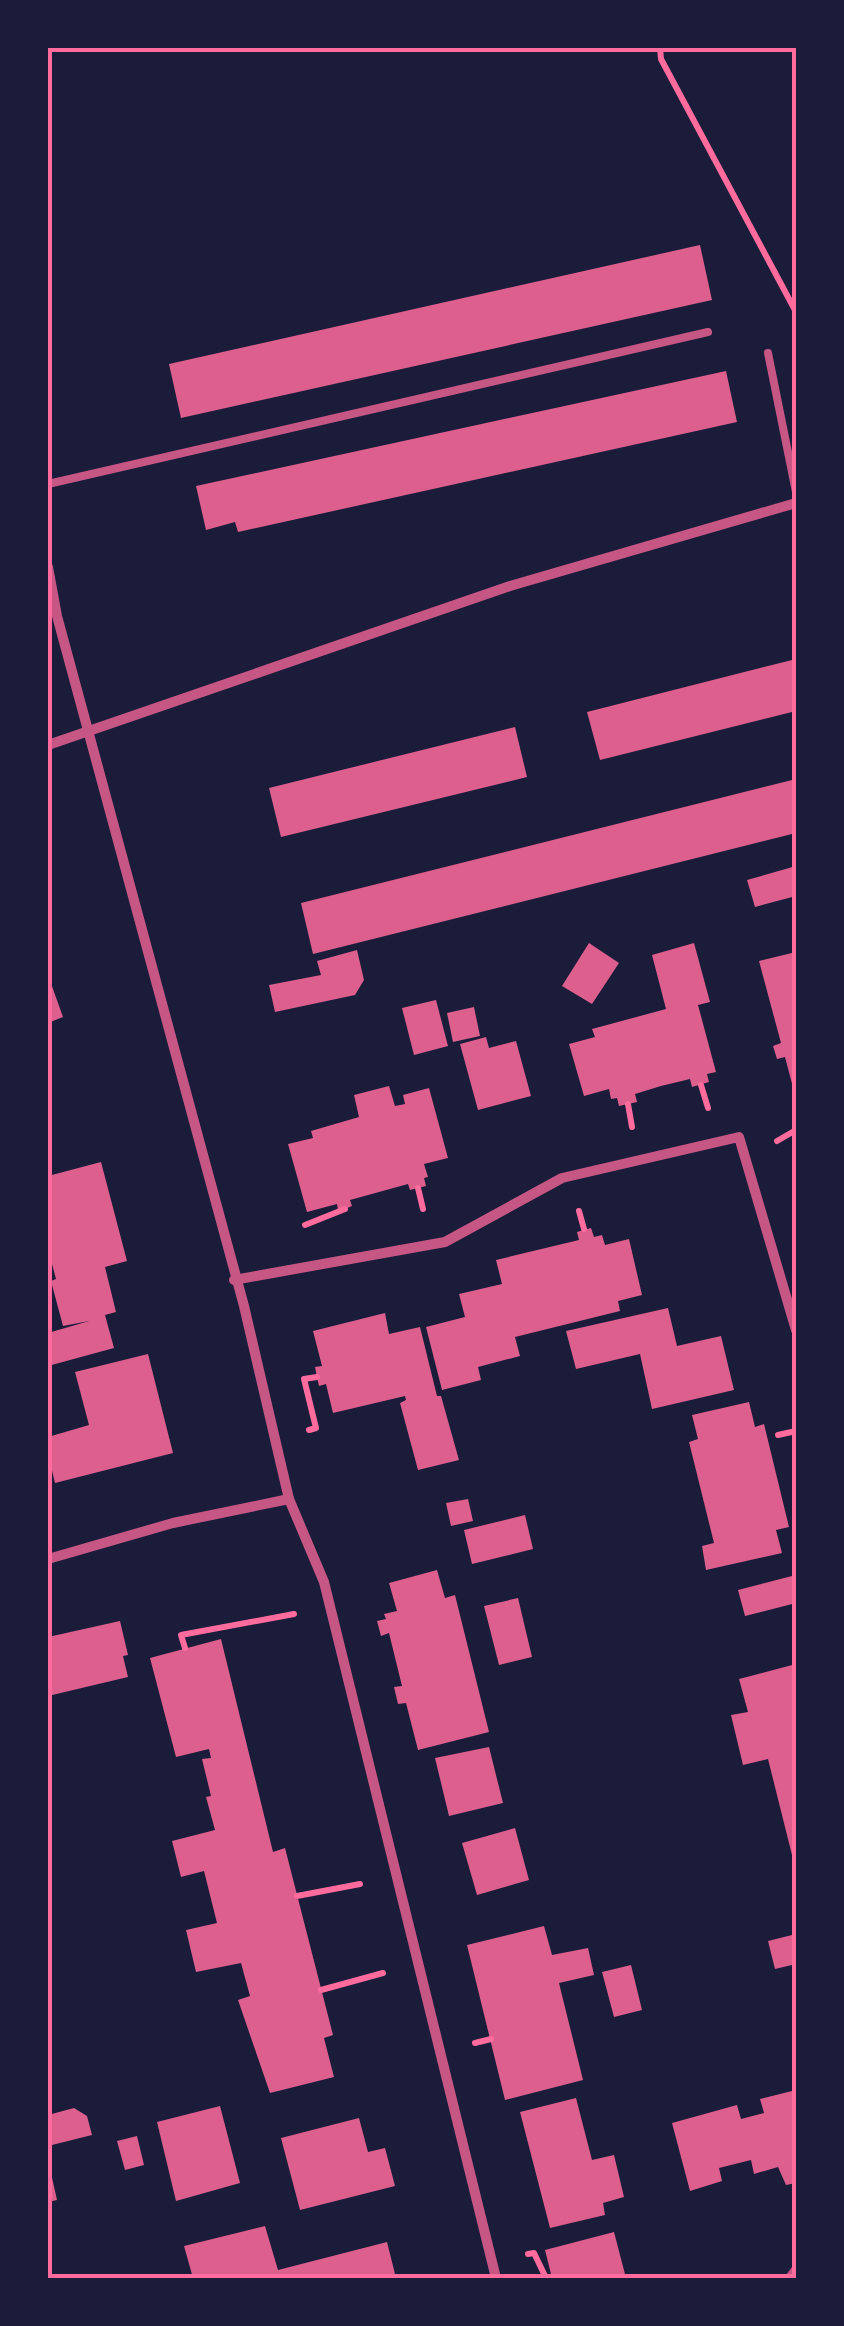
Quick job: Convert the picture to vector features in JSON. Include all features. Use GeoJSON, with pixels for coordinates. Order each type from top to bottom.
{"type":"FeatureCollection","features":[{"type":"Feature","properties":{"kind":"street"},"geometry":{"type":"LineString","coordinates":[[48,745],[510,586],[796,503]]}},
{"type":"Feature","properties":{"kind":"street"},"geometry":{"type":"LineString","coordinates":[[48,567],[57,616],[244,1306],[289,1499],[324,1582],[496,2278]]}},
{"type":"Feature","properties":{"kind":"street"},"geometry":{"type":"LineString","coordinates":[[234,1280],[445,1242],[562,1178],[739,1137],[796,1330]]}},
{"type":"Feature","properties":{"kind":"street"},"geometry":{"type":"LineString","coordinates":[[48,1560],[174,1524],[289,1499]]}},
{"type":"Feature","properties":{"kind":"street"},"geometry":{"type":"LineString","coordinates":[[790,2278],[796,2270]]}},
{"type":"Feature","properties":{"kind":"lane"},"geometry":{"type":"LineString","coordinates":[[48,484],[708,332]]}},
{"type":"Feature","properties":{"kind":"lane"},"geometry":{"type":"LineString","coordinates":[[768,353],[796,492]]}},
{"type":"Feature","properties":{"kind":"path"},"geometry":{"type":"LineString","coordinates":[[660,48],[661,59],[796,312]]}},
{"type":"Feature","properties":{"kind":"path"},"geometry":{"type":"LineString","coordinates":[[778,1435],[796,1431]]}},
{"type":"Feature","properties":{"kind":"path"},"geometry":{"type":"LineString","coordinates":[[185,1648],[181,1635],[330,1606]]}},
{"type":"Feature","properties":{"kind":"path"},"geometry":{"type":"LineString","coordinates":[[297,1896],[396,1876]]}},
{"type":"Feature","properties":{"kind":"path"},"geometry":{"type":"LineString","coordinates":[[321,1990],[418,1964]]}},
{"type":"Feature","properties":{"kind":"building"},"geometry":{"type":"Polygon","coordinates":[[[700,245],[712,300],[181,418],[169,364],[700,245]]]}},
{"type":"Feature","properties":{"kind":"building"},"geometry":{"type":"Polygon","coordinates":[[[726,371],[737,422],[238,532],[235,522],[206,530],[196,486],[726,371]]]}},
{"type":"Feature","properties":{"kind":"building"},"geometry":{"type":"Polygon","coordinates":[[[796,659],[796,711],[600,760],[587,712],[796,659]]]}},
{"type":"Feature","properties":{"kind":"building"},"geometry":{"type":"Polygon","coordinates":[[[515,727],[527,777],[281,837],[269,788],[515,727]]]}},
{"type":"Feature","properties":{"kind":"building"},"geometry":{"type":"Polygon","coordinates":[[[796,779],[796,833],[313,954],[301,903],[796,779]]]}},
{"type":"Feature","properties":{"kind":"building"},"geometry":{"type":"Polygon","coordinates":[[[796,866],[796,896],[755,907],[747,880],[796,866]]]}},
{"type":"Feature","properties":{"kind":"building"},"geometry":{"type":"Polygon","coordinates":[[[589,943],[619,963],[592,1004],[562,986],[589,943]]]}},
{"type":"Feature","properties":{"kind":"building"},"geometry":{"type":"Polygon","coordinates":[[[694,943],[710,1002],[698,1005],[716,1072],[707,1074],[709,1082],[692,1087],[690,1079],[661,1086],[635,1094],[637,1102],[619,1106],[617,1098],[611,1099],[609,1089],[584,1096],[569,1044],[595,1037],[592,1029],[666,1009],[652,955],[694,943]]]}},
{"type":"Feature","properties":{"kind":"building"},"geometry":{"type":"Polygon","coordinates":[[[357,950],[364,980],[355,995],[275,1012],[269,985],[321,975],[317,961],[357,950]]]}},
{"type":"Feature","properties":{"kind":"building"},"geometry":{"type":"Polygon","coordinates":[[[796,952],[795,1095],[785,1057],[777,1059],[773,1046],[781,1043],[759,961],[796,952]]]}},
{"type":"Feature","properties":{"kind":"building"},"geometry":{"type":"Polygon","coordinates":[[[48,975],[63,1017],[48,1023],[48,975]]]}},
{"type":"Feature","properties":{"kind":"building"},"geometry":{"type":"Polygon","coordinates":[[[436,1000],[448,1046],[414,1055],[402,1008],[436,1000]]]}},
{"type":"Feature","properties":{"kind":"building"},"geometry":{"type":"Polygon","coordinates":[[[474,1007],[480,1036],[453,1042],[447,1013],[474,1007]]]}},
{"type":"Feature","properties":{"kind":"building"},"geometry":{"type":"Polygon","coordinates":[[[486,1037],[489,1048],[516,1041],[531,1096],[478,1110],[460,1044],[486,1037]]]}},
{"type":"Feature","properties":{"kind":"building"},"geometry":{"type":"Polygon","coordinates":[[[389,1086],[395,1106],[405,1104],[403,1095],[429,1088],[448,1158],[424,1164],[426,1186],[410,1190],[408,1184],[350,1200],[352,1206],[345,1209],[338,1210],[337,1204],[307,1212],[288,1144],[313,1138],[311,1131],[359,1117],[354,1095],[389,1086]]]}},
{"type":"Feature","properties":{"kind":"building"},"geometry":{"type":"Polygon","coordinates":[[[101,1162],[127,1261],[105,1267],[116,1312],[105,1315],[114,1348],[48,1366],[48,1333],[89,1321],[63,1326],[51,1281],[56,1279],[48,1249],[48,1176],[101,1162]]]}},
{"type":"Feature","properties":{"kind":"building"},"geometry":{"type":"Polygon","coordinates":[[[591,1228],[594,1237],[602,1235],[605,1245],[629,1239],[642,1295],[618,1301],[620,1311],[515,1337],[520,1356],[478,1367],[481,1380],[442,1390],[426,1327],[465,1317],[459,1294],[502,1284],[496,1260],[579,1240],[577,1232],[591,1228]]]}},
{"type":"Feature","properties":{"kind":"building"},"geometry":{"type":"Polygon","coordinates":[[[668,1308],[677,1346],[721,1336],[734,1390],[652,1409],[640,1354],[576,1369],[566,1331],[668,1308]]]}},
{"type":"Feature","properties":{"kind":"building"},"geometry":{"type":"Polygon","coordinates":[[[385,1313],[389,1334],[420,1327],[437,1396],[441,1396],[459,1460],[418,1470],[400,1403],[406,1400],[405,1396],[333,1413],[326,1384],[319,1386],[315,1367],[322,1366],[313,1331],[385,1313]]]}},
{"type":"Feature","properties":{"kind":"building"},"geometry":{"type":"Polygon","coordinates":[[[148,1354],[173,1453],[55,1483],[48,1437],[89,1425],[75,1372],[148,1354]]]}},
{"type":"Feature","properties":{"kind":"building"},"geometry":{"type":"Polygon","coordinates":[[[749,1402],[755,1427],[764,1424],[789,1527],[776,1530],[782,1553],[706,1570],[702,1546],[714,1543],[689,1442],[698,1439],[692,1415],[749,1402]]]}},
{"type":"Feature","properties":{"kind":"building"},"geometry":{"type":"Polygon","coordinates":[[[468,1499],[473,1521],[451,1526],[446,1503],[468,1499]]]}},
{"type":"Feature","properties":{"kind":"building"},"geometry":{"type":"Polygon","coordinates":[[[525,1515],[533,1549],[472,1564],[464,1530],[525,1515]]]}},
{"type":"Feature","properties":{"kind":"building"},"geometry":{"type":"Polygon","coordinates":[[[437,1570],[445,1598],[455,1595],[489,1732],[418,1750],[406,1703],[398,1704],[394,1687],[402,1686],[389,1633],[381,1636],[377,1621],[386,1619],[384,1614],[397,1611],[389,1583],[437,1570]]]}},
{"type":"Feature","properties":{"kind":"building"},"geometry":{"type":"Polygon","coordinates":[[[792,1576],[796,1603],[745,1616],[738,1590],[792,1576]]]}},
{"type":"Feature","properties":{"kind":"building"},"geometry":{"type":"Polygon","coordinates":[[[518,1598],[532,1657],[499,1665],[484,1606],[518,1598]]]}},
{"type":"Feature","properties":{"kind":"building"},"geometry":{"type":"Polygon","coordinates":[[[120,1621],[128,1655],[123,1656],[128,1677],[48,1696],[48,1637],[120,1621]]]}},
{"type":"Feature","properties":{"kind":"building"},"geometry":{"type":"Polygon","coordinates":[[[221,1639],[273,1852],[285,1848],[333,2035],[324,2038],[334,2077],[270,2093],[238,2000],[250,1996],[241,1963],[196,1972],[186,1930],[217,1923],[204,1871],[181,1877],[172,1841],[215,1830],[202,1759],[211,1758],[209,1749],[176,1757],[150,1658],[221,1639]]]}},
{"type":"Feature","properties":{"kind":"building"},"geometry":{"type":"Polygon","coordinates":[[[796,1664],[795,1867],[768,1759],[743,1765],[731,1715],[748,1712],[739,1679],[796,1664]]]}},
{"type":"Feature","properties":{"kind":"building"},"geometry":{"type":"Polygon","coordinates":[[[489,1747],[503,1803],[449,1816],[435,1758],[489,1747]]]}},
{"type":"Feature","properties":{"kind":"building"},"geometry":{"type":"Polygon","coordinates":[[[515,1828],[529,1880],[477,1895],[462,1843],[515,1828]]]}},
{"type":"Feature","properties":{"kind":"building"},"geometry":{"type":"Polygon","coordinates":[[[544,1926],[552,1955],[588,1948],[594,1975],[559,1983],[583,2080],[505,2100],[467,1945],[544,1926]]]}},
{"type":"Feature","properties":{"kind":"building"},"geometry":{"type":"Polygon","coordinates":[[[796,1934],[796,1964],[775,1969],[768,1941],[796,1934]]]}},
{"type":"Feature","properties":{"kind":"building"},"geometry":{"type":"Polygon","coordinates":[[[631,1965],[642,2010],[614,2017],[602,1972],[631,1965]]]}},
{"type":"Feature","properties":{"kind":"building"},"geometry":{"type":"Polygon","coordinates":[[[796,2090],[796,2183],[786,2185],[778,2167],[754,2174],[751,2160],[719,2168],[722,2181],[690,2191],[672,2123],[737,2105],[741,2119],[764,2113],[760,2099],[796,2090]]]}},
{"type":"Feature","properties":{"kind":"building"},"geometry":{"type":"Polygon","coordinates":[[[576,2098],[592,2160],[614,2155],[624,2197],[603,2203],[605,2215],[550,2228],[520,2112],[576,2098]]]}},
{"type":"Feature","properties":{"kind":"building"},"geometry":{"type":"Polygon","coordinates":[[[220,2106],[240,2183],[176,2201],[157,2122],[220,2106]]]}},
{"type":"Feature","properties":{"kind":"building"},"geometry":{"type":"Polygon","coordinates":[[[74,2108],[87,2116],[92,2135],[52,2145],[48,2115],[74,2108]]]}},
{"type":"Feature","properties":{"kind":"building"},"geometry":{"type":"Polygon","coordinates":[[[359,2118],[368,2152],[385,2148],[395,2186],[300,2210],[281,2138],[359,2118]]]}},
{"type":"Feature","properties":{"kind":"building"},"geometry":{"type":"Polygon","coordinates":[[[137,2136],[144,2165],[125,2170],[117,2141],[137,2136]]]}},
{"type":"Feature","properties":{"kind":"building"},"geometry":{"type":"Polygon","coordinates":[[[48,2173],[57,2200],[48,2202],[48,2173]]]}},
{"type":"Feature","properties":{"kind":"building"},"geometry":{"type":"Polygon","coordinates":[[[265,2226],[278,2270],[387,2242],[396,2278],[193,2278],[184,2246],[265,2226]]]}},
{"type":"Feature","properties":{"kind":"building"},"geometry":{"type":"Polygon","coordinates":[[[614,2232],[626,2278],[552,2278],[545,2250],[614,2232]]]}}]}
